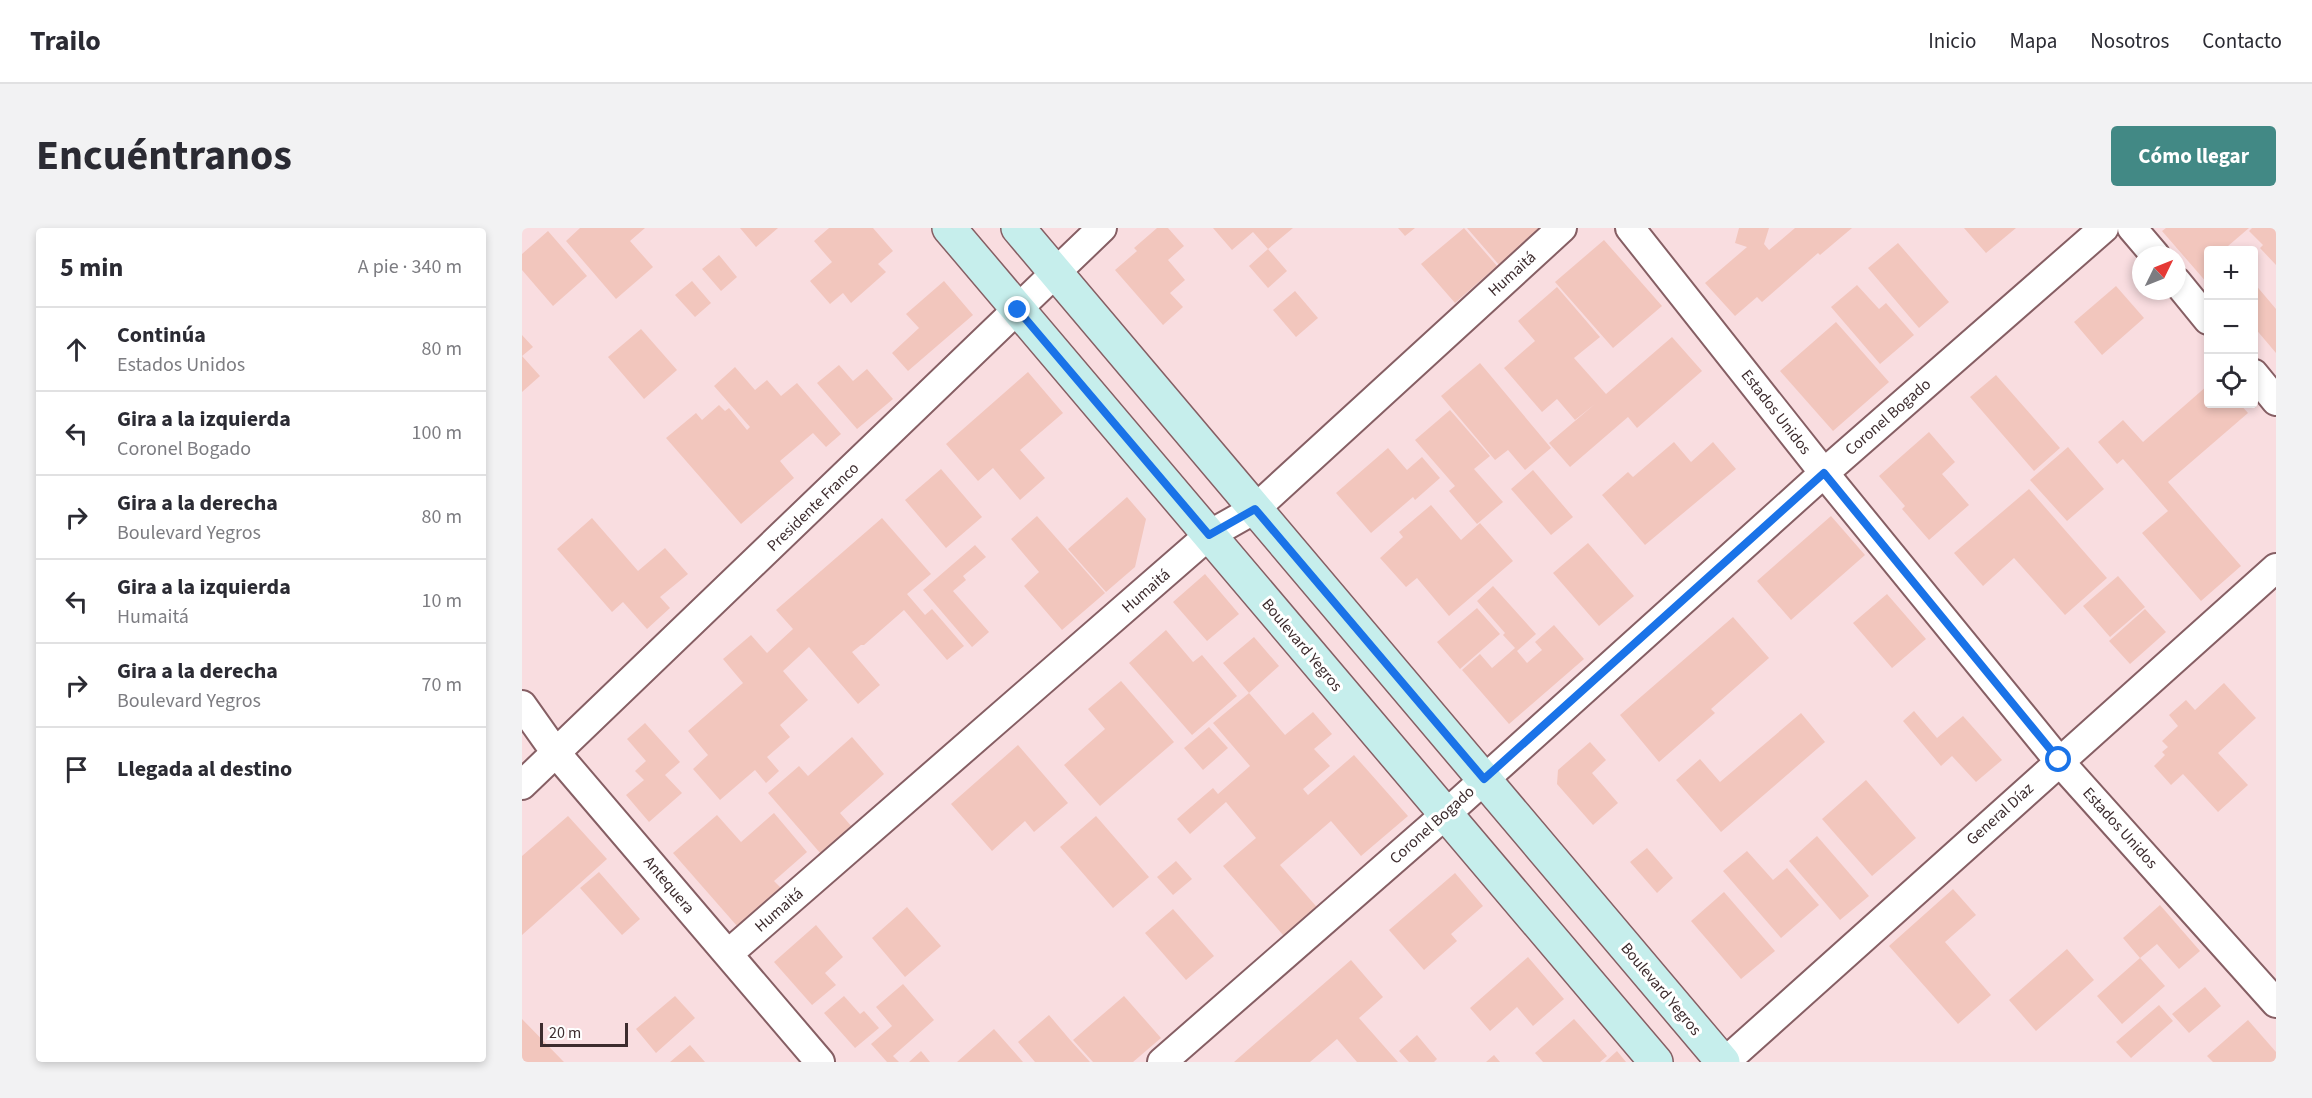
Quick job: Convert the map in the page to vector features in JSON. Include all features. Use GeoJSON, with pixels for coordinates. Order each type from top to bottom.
{"type":"FeatureCollection","features":[{"type":"Feature","properties":{"kind":"main road","name":"Boulevard Yegros"},"geometry":{"type":"LineString","coordinates":[[949,228],[1656,1062]]}},
{"type":"Feature","properties":{"kind":"main road","name":"Boulevard Yegros"},"geometry":{"type":"LineString","coordinates":[[1018,228],[1724,1062]]}},
{"type":"Feature","properties":{"kind":"street","name":"Presidente Franco"},"geometry":{"type":"LineString","coordinates":[[522,785],[1102,228]]}},
{"type":"Feature","properties":{"kind":"street","name":"Humaitá"},"geometry":{"type":"LineString","coordinates":[[728,954],[1209,535],[1255,509],[1562,228]]}},
{"type":"Feature","properties":{"kind":"street","name":"Estados Unidos"},"geometry":{"type":"LineString","coordinates":[[1630,228],[1824,473],[2059,760],[2276,1003]]}},
{"type":"Feature","properties":{"kind":"street","name":"Coronel Bogado"},"geometry":{"type":"LineString","coordinates":[[1162,1062],[1446,814],[1824,473],[2104,228]]}},
{"type":"Feature","properties":{"kind":"street"},"geometry":{"type":"LineString","coordinates":[[2132,228],[2147,246]]}},
{"type":"Feature","properties":{"kind":"street"},"geometry":{"type":"LineString","coordinates":[[2186,293],[2204,315]]}},
{"type":"Feature","properties":{"kind":"street"},"geometry":{"type":"LineString","coordinates":[[2258,380],[2276,401]]}},
{"type":"Feature","properties":{"kind":"street","name":"General Díaz"},"geometry":{"type":"LineString","coordinates":[[1724,1062],[2276,568]]}},
{"type":"Feature","properties":{"kind":"street","name":"Antequera"},"geometry":{"type":"LineString","coordinates":[[522,705],[556,753],[820,1062]]}},
{"type":"Feature","properties":{"kind":"building"},"geometry":{"type":"Polygon","coordinates":[[[580,228],[645,228],[630,241],[653,267],[616,299],[566,241],[580,228]]]}},
{"type":"Feature","properties":{"kind":"building"},"geometry":{"type":"Polygon","coordinates":[[[740,228],[778,228],[756,247],[740,228]]]}},
{"type":"Feature","properties":{"kind":"building"},"geometry":{"type":"Polygon","coordinates":[[[829,228],[873,228],[893,251],[878,264],[886,272],[851,303],[843,293],[830,304],[810,281],[832,262],[814,241],[829,228]]]}},
{"type":"Feature","properties":{"kind":"building"},"geometry":{"type":"Polygon","coordinates":[[[1157,228],[1168,228],[1184,246],[1168,260],[1185,280],[1170,293],[1183,307],[1163,325],[1115,270],[1137,251],[1134,248],[1157,228]]]}},
{"type":"Feature","properties":{"kind":"building"},"geometry":{"type":"Polygon","coordinates":[[[1213,228],[1293,228],[1268,249],[1253,232],[1232,250],[1213,228]]]}},
{"type":"Feature","properties":{"kind":"building"},"geometry":{"type":"Polygon","coordinates":[[[1398,228],[1415,228],[1405,236],[1398,228]]]}},
{"type":"Feature","properties":{"kind":"building"},"geometry":{"type":"Polygon","coordinates":[[[1464,228],[1497,266],[1455,303],[1421,264],[1464,228]]]}},
{"type":"Feature","properties":{"kind":"building"},"geometry":{"type":"Polygon","coordinates":[[[1467,228],[1544,228],[1500,266],[1467,228]]]}},
{"type":"Feature","properties":{"kind":"building"},"geometry":{"type":"Polygon","coordinates":[[[1739,228],[1769,228],[1764,244],[1769,250],[1795,228],[1852,228],[1820,255],[1818,253],[1762,302],[1757,297],[1735,316],[1705,283],[1747,247],[1735,243],[1739,228]]]}},
{"type":"Feature","properties":{"kind":"building"},"geometry":{"type":"Polygon","coordinates":[[[1964,228],[2016,228],[1986,253],[1964,228]]]}},
{"type":"Feature","properties":{"kind":"building"},"geometry":{"type":"Polygon","coordinates":[[[2166,228],[2249,228],[2228,246],[2204,246],[2204,279],[2186,259],[2186,246],[2175,246],[2162,231],[2166,228]]]}},
{"type":"Feature","properties":{"kind":"building"},"geometry":{"type":"Polygon","coordinates":[[[2252,228],[2276,228],[2276,265],[2260,248],[2263,245],[2249,231],[2252,228]]]}},
{"type":"Feature","properties":{"kind":"building"},"geometry":{"type":"Polygon","coordinates":[[[548,231],[587,276],[553,306],[522,270],[522,254],[548,231]]]}},
{"type":"Feature","properties":{"kind":"building"},"geometry":{"type":"Polygon","coordinates":[[[1604,240],[1662,306],[1613,348],[1555,282],[1604,240]]]}},
{"type":"Feature","properties":{"kind":"building"},"geometry":{"type":"Polygon","coordinates":[[[1898,243],[1949,302],[1919,328],[1868,268],[1898,243]]]}},
{"type":"Feature","properties":{"kind":"building"},"geometry":{"type":"Polygon","coordinates":[[[1268,249],[1287,271],[1268,288],[1249,266],[1268,249]]]}},
{"type":"Feature","properties":{"kind":"building"},"geometry":{"type":"Polygon","coordinates":[[[719,255],[737,277],[721,291],[702,269],[719,255]]]}},
{"type":"Feature","properties":{"kind":"building"},"geometry":{"type":"Polygon","coordinates":[[[692,281],[711,303],[695,317],[675,295],[692,281]]]}},
{"type":"Feature","properties":{"kind":"building"},"geometry":{"type":"Polygon","coordinates":[[[944,281],[973,315],[908,371],[892,353],[919,328],[906,314],[944,281]]]}},
{"type":"Feature","properties":{"kind":"building"},"geometry":{"type":"Polygon","coordinates":[[[1857,285],[1879,309],[1886,303],[1914,335],[1880,364],[1831,307],[1857,285]]]}},
{"type":"Feature","properties":{"kind":"building"},"geometry":{"type":"Polygon","coordinates":[[[2116,286],[2144,318],[2102,355],[2074,322],[2116,286]]]}},
{"type":"Feature","properties":{"kind":"building"},"geometry":{"type":"Polygon","coordinates":[[[1557,287],[1600,337],[1574,358],[1606,394],[1672,337],[1702,371],[1637,428],[1628,417],[1570,467],[1549,443],[1595,404],[1575,420],[1557,399],[1542,412],[1504,368],[1535,341],[1518,321],[1557,287]]]}},
{"type":"Feature","properties":{"kind":"building"},"geometry":{"type":"Polygon","coordinates":[[[2258,288],[2276,309],[2276,353],[2258,332],[2258,288]]]}},
{"type":"Feature","properties":{"kind":"building"},"geometry":{"type":"Polygon","coordinates":[[[1295,291],[1318,318],[1296,337],[1273,310],[1295,291]]]}},
{"type":"Feature","properties":{"kind":"building"},"geometry":{"type":"Polygon","coordinates":[[[1836,322],[1889,382],[1833,431],[1780,371],[1836,322]]]}},
{"type":"Feature","properties":{"kind":"building"},"geometry":{"type":"Polygon","coordinates":[[[641,329],[677,370],[644,399],[608,357],[641,329]]]}},
{"type":"Feature","properties":{"kind":"building"},"geometry":{"type":"Polygon","coordinates":[[[522,335],[533,347],[522,356],[522,335]]]}},
{"type":"Feature","properties":{"kind":"building"},"geometry":{"type":"Polygon","coordinates":[[[522,356],[540,376],[522,392],[522,356]]]}},
{"type":"Feature","properties":{"kind":"building"},"geometry":{"type":"Polygon","coordinates":[[[1480,363],[1551,448],[1525,470],[1508,450],[1495,460],[1441,396],[1480,363]]]}},
{"type":"Feature","properties":{"kind":"building"},"geometry":{"type":"Polygon","coordinates":[[[839,365],[853,381],[867,369],[893,399],[857,429],[817,383],[839,365]]]}},
{"type":"Feature","properties":{"kind":"building"},"geometry":{"type":"Polygon","coordinates":[[[735,367],[755,390],[767,380],[781,396],[797,383],[841,434],[826,447],[813,433],[780,461],[794,478],[741,524],[666,438],[696,413],[702,420],[719,405],[725,411],[729,408],[747,430],[750,427],[714,386],[735,367]]]}},
{"type":"Feature","properties":{"kind":"building"},"geometry":{"type":"Polygon","coordinates":[[[1028,372],[1063,413],[1020,450],[1045,478],[1020,500],[993,468],[978,481],[946,444],[1028,372]]]}},
{"type":"Feature","properties":{"kind":"building"},"geometry":{"type":"Polygon","coordinates":[[[1996,375],[2060,448],[2034,471],[1970,397],[1996,375]]]}},
{"type":"Feature","properties":{"kind":"building"},"geometry":{"type":"Polygon","coordinates":[[[2204,389],[2204,408],[2244,408],[2248,413],[2168,482],[2241,566],[2201,601],[2142,533],[2168,511],[2123,459],[2117,464],[2098,442],[2123,420],[2143,442],[2204,389]]]}},
{"type":"Feature","properties":{"kind":"building"},"geometry":{"type":"Polygon","coordinates":[[[1450,410],[1490,456],[1474,469],[1503,502],[1477,524],[1449,491],[1455,486],[1415,440],[1450,410]]]}},
{"type":"Feature","properties":{"kind":"building"},"geometry":{"type":"Polygon","coordinates":[[[1929,432],[1955,462],[1942,474],[1969,505],[1929,540],[1902,509],[1905,506],[1879,476],[1929,432]]]}},
{"type":"Feature","properties":{"kind":"building"},"geometry":{"type":"Polygon","coordinates":[[[1674,442],[1691,462],[1713,442],[1736,469],[1645,545],[1602,495],[1628,472],[1633,477],[1674,442]]]}},
{"type":"Feature","properties":{"kind":"building"},"geometry":{"type":"Polygon","coordinates":[[[2068,447],[2104,489],[2067,521],[2030,480],[2068,447]]]}},
{"type":"Feature","properties":{"kind":"building"},"geometry":{"type":"Polygon","coordinates":[[[1388,448],[1407,470],[1422,457],[1440,478],[1415,500],[1413,497],[1371,533],[1336,493],[1388,448]]]}},
{"type":"Feature","properties":{"kind":"building"},"geometry":{"type":"Polygon","coordinates":[[[941,469],[982,517],[946,548],[905,500],[941,469]]]}},
{"type":"Feature","properties":{"kind":"building"},"geometry":{"type":"Polygon","coordinates":[[[1533,470],[1573,517],[1551,535],[1511,489],[1533,470]]]}},
{"type":"Feature","properties":{"kind":"building"},"geometry":{"type":"Polygon","coordinates":[[[2029,489],[2107,578],[2065,615],[2014,558],[1983,586],[1954,553],[2029,489]]]}},
{"type":"Feature","properties":{"kind":"building"},"geometry":{"type":"Polygon","coordinates":[[[1127,497],[1146,519],[1135,567],[1106,592],[1068,549],[1127,497]]]}},
{"type":"Feature","properties":{"kind":"building"},"geometry":{"type":"Polygon","coordinates":[[[1431,505],[1461,540],[1480,523],[1513,561],[1449,616],[1417,578],[1406,587],[1380,558],[1403,537],[1399,532],[1431,505]]]}},
{"type":"Feature","properties":{"kind":"building"},"geometry":{"type":"Polygon","coordinates":[[[1037,516],[1105,593],[1062,630],[1024,586],[1039,572],[1011,539],[1037,516]]]}},
{"type":"Feature","properties":{"kind":"building"},"geometry":{"type":"Polygon","coordinates":[[[1831,516],[1865,555],[1791,620],[1757,581],[1831,516]]]}},
{"type":"Feature","properties":{"kind":"building"},"geometry":{"type":"Polygon","coordinates":[[[592,518],[638,571],[665,548],[688,574],[660,597],[670,608],[647,629],[623,602],[612,612],[557,549],[592,518]]]}},
{"type":"Feature","properties":{"kind":"building"},"geometry":{"type":"Polygon","coordinates":[[[882,518],[931,574],[907,594],[925,615],[932,609],[964,646],[947,660],[904,610],[864,645],[852,652],[880,685],[858,704],[809,647],[783,671],[808,700],[780,725],[790,737],[767,757],[779,771],[766,783],[755,770],[720,800],[693,769],[708,755],[688,731],[743,683],[723,659],[751,635],[767,653],[793,629],[776,610],[882,518]]]}},
{"type":"Feature","properties":{"kind":"building"},"geometry":{"type":"Polygon","coordinates":[[[1588,543],[1634,596],[1599,626],[1553,573],[1588,543]]]}},
{"type":"Feature","properties":{"kind":"building"},"geometry":{"type":"Polygon","coordinates":[[[975,545],[986,557],[963,576],[966,580],[953,591],[989,632],[972,647],[923,590],[975,545]]]}},
{"type":"Feature","properties":{"kind":"building"},"geometry":{"type":"Polygon","coordinates":[[[1205,574],[1239,614],[1207,641],[1173,602],[1205,574]]]}},
{"type":"Feature","properties":{"kind":"building"},"geometry":{"type":"Polygon","coordinates":[[[2118,576],[2145,607],[2110,637],[2083,606],[2118,576]]]}},
{"type":"Feature","properties":{"kind":"building"},"geometry":{"type":"Polygon","coordinates":[[[1493,586],[1536,634],[1517,651],[1527,663],[1542,650],[1535,642],[1554,625],[1584,659],[1509,724],[1462,670],[1480,654],[1492,668],[1515,648],[1477,601],[1493,586]]]}},
{"type":"Feature","properties":{"kind":"building"},"geometry":{"type":"Polygon","coordinates":[[[1887,594],[1926,639],[1892,668],[1853,623],[1887,594]]]}},
{"type":"Feature","properties":{"kind":"building"},"geometry":{"type":"Polygon","coordinates":[[[1477,608],[1500,634],[1460,669],[1437,642],[1477,608]]]}},
{"type":"Feature","properties":{"kind":"building"},"geometry":{"type":"Polygon","coordinates":[[[2145,609],[2166,632],[2130,664],[2109,641],[2145,609]]]}},
{"type":"Feature","properties":{"kind":"building"},"geometry":{"type":"Polygon","coordinates":[[[1733,617],[1769,658],[1711,709],[1715,713],[1659,762],[1620,715],[1733,617]]]}},
{"type":"Feature","properties":{"kind":"building"},"geometry":{"type":"Polygon","coordinates":[[[1166,630],[1193,662],[1202,655],[1237,696],[1192,735],[1129,663],[1166,630]]]}},
{"type":"Feature","properties":{"kind":"building"},"geometry":{"type":"Polygon","coordinates":[[[1254,637],[1279,666],[1249,693],[1223,663],[1254,637]]]}},
{"type":"Feature","properties":{"kind":"building"},"geometry":{"type":"Polygon","coordinates":[[[1121,681],[1174,742],[1100,806],[1064,765],[1105,729],[1088,709],[1121,681]]]}},
{"type":"Feature","properties":{"kind":"building"},"geometry":{"type":"Polygon","coordinates":[[[2224,683],[2256,718],[2218,753],[2248,785],[2218,812],[2183,774],[2171,785],[2154,766],[2165,755],[2162,752],[2168,747],[2162,741],[2178,726],[2169,715],[2186,700],[2195,710],[2224,683]]]}},
{"type":"Feature","properties":{"kind":"building"},"geometry":{"type":"Polygon","coordinates":[[[1249,693],[1285,735],[1313,712],[1332,734],[1314,749],[1330,766],[1303,789],[1308,795],[1354,755],[1408,816],[1361,856],[1331,821],[1280,865],[1322,913],[1289,942],[1223,866],[1256,838],[1226,802],[1190,834],[1177,819],[1213,788],[1218,794],[1250,766],[1213,723],[1249,693]]]}},
{"type":"Feature","properties":{"kind":"building"},"geometry":{"type":"Polygon","coordinates":[[[1914,711],[1937,738],[1963,716],[2002,760],[1976,782],[1952,756],[1941,766],[1903,721],[1914,711]]]}},
{"type":"Feature","properties":{"kind":"building"},"geometry":{"type":"Polygon","coordinates":[[[1801,713],[1825,742],[1721,832],[1676,780],[1700,759],[1720,782],[1801,713]]]}},
{"type":"Feature","properties":{"kind":"building"},"geometry":{"type":"Polygon","coordinates":[[[645,723],[680,762],[665,775],[682,793],[649,822],[626,795],[644,780],[635,771],[646,761],[627,739],[645,723]]]}},
{"type":"Feature","properties":{"kind":"building"},"geometry":{"type":"Polygon","coordinates":[[[1209,727],[1228,748],[1203,770],[1184,748],[1209,727]]]}},
{"type":"Feature","properties":{"kind":"building"},"geometry":{"type":"Polygon","coordinates":[[[852,737],[884,774],[840,813],[852,827],[821,854],[768,793],[799,766],[808,776],[852,737]]]}},
{"type":"Feature","properties":{"kind":"building"},"geometry":{"type":"Polygon","coordinates":[[[1590,742],[1606,760],[1592,773],[1618,803],[1593,825],[1557,784],[1558,770],[1590,742]]]}},
{"type":"Feature","properties":{"kind":"building"},"geometry":{"type":"Polygon","coordinates":[[[1018,745],[1068,803],[1034,832],[1025,821],[992,851],[951,804],[1018,745]]]}},
{"type":"Feature","properties":{"kind":"building"},"geometry":{"type":"Polygon","coordinates":[[[1866,780],[1916,838],[1872,876],[1822,819],[1866,780]]]}},
{"type":"Feature","properties":{"kind":"building"},"geometry":{"type":"Polygon","coordinates":[[[774,813],[807,852],[774,881],[781,888],[737,926],[673,853],[717,815],[741,842],[774,813]]]}},
{"type":"Feature","properties":{"kind":"building"},"geometry":{"type":"Polygon","coordinates":[[[568,816],[607,859],[522,935],[522,856],[568,816]]]}},
{"type":"Feature","properties":{"kind":"building"},"geometry":{"type":"Polygon","coordinates":[[[1096,816],[1149,877],[1113,908],[1060,847],[1096,816]]]}},
{"type":"Feature","properties":{"kind":"building"},"geometry":{"type":"Polygon","coordinates":[[[1817,836],[1869,896],[1840,920],[1789,861],[1817,836]]]}},
{"type":"Feature","properties":{"kind":"building"},"geometry":{"type":"Polygon","coordinates":[[[1647,848],[1673,878],[1657,893],[1630,862],[1647,848]]]}},
{"type":"Feature","properties":{"kind":"building"},"geometry":{"type":"Polygon","coordinates":[[[1747,851],[1773,880],[1787,868],[1819,905],[1781,938],[1723,871],[1747,851]]]}},
{"type":"Feature","properties":{"kind":"building"},"geometry":{"type":"Polygon","coordinates":[[[1176,861],[1192,879],[1173,895],[1157,877],[1176,861]]]}},
{"type":"Feature","properties":{"kind":"building"},"geometry":{"type":"Polygon","coordinates":[[[599,872],[640,919],[622,935],[580,888],[599,872]]]}},
{"type":"Feature","properties":{"kind":"building"},"geometry":{"type":"Polygon","coordinates":[[[1455,873],[1483,906],[1451,934],[1457,941],[1424,970],[1389,930],[1455,873]]]}},
{"type":"Feature","properties":{"kind":"building"},"geometry":{"type":"Polygon","coordinates":[[[1953,889],[1976,915],[1945,942],[1991,995],[1958,1024],[1889,946],[1953,889]]]}},
{"type":"Feature","properties":{"kind":"building"},"geometry":{"type":"Polygon","coordinates":[[[1724,892],[1775,951],[1741,979],[1691,921],[1724,892]]]}},
{"type":"Feature","properties":{"kind":"building"},"geometry":{"type":"Polygon","coordinates":[[[2160,905],[2200,951],[2179,969],[2157,944],[2140,958],[2123,938],[2160,905]]]}},
{"type":"Feature","properties":{"kind":"building"},"geometry":{"type":"Polygon","coordinates":[[[907,907],[941,946],[905,977],[872,938],[907,907]]]}},
{"type":"Feature","properties":{"kind":"building"},"geometry":{"type":"Polygon","coordinates":[[[1173,909],[1214,956],[1186,980],[1145,933],[1173,909]]]}},
{"type":"Feature","properties":{"kind":"building"},"geometry":{"type":"Polygon","coordinates":[[[816,925],[843,957],[825,973],[836,985],[812,1005],[774,962],[816,925]]]}},
{"type":"Feature","properties":{"kind":"building"},"geometry":{"type":"Polygon","coordinates":[[[2067,949],[2094,980],[2036,1031],[2009,1000],[2067,949]]]}},
{"type":"Feature","properties":{"kind":"building"},"geometry":{"type":"Polygon","coordinates":[[[1528,957],[1564,999],[1533,1026],[1517,1007],[1490,1031],[1470,1008],[1528,957]]]}},
{"type":"Feature","properties":{"kind":"building"},"geometry":{"type":"Polygon","coordinates":[[[2140,958],[2165,986],[2122,1024],[2097,996],[2140,958]]]}},
{"type":"Feature","properties":{"kind":"building"},"geometry":{"type":"Polygon","coordinates":[[[1351,960],[1383,997],[1359,1018],[1398,1062],[1357,1062],[1337,1039],[1310,1062],[1234,1062],[1351,960]]]}},
{"type":"Feature","properties":{"kind":"building"},"geometry":{"type":"Polygon","coordinates":[[[903,984],[934,1020],[893,1056],[899,1062],[887,1062],[871,1044],[892,1026],[876,1007],[903,984]]]}},
{"type":"Feature","properties":{"kind":"building"},"geometry":{"type":"Polygon","coordinates":[[[2205,987],[2221,1006],[2189,1033],[2172,1014],[2205,987]]]}},
{"type":"Feature","properties":{"kind":"building"},"geometry":{"type":"Polygon","coordinates":[[[675,996],[695,1018],[656,1053],[636,1029],[675,996]]]}},
{"type":"Feature","properties":{"kind":"building"},"geometry":{"type":"Polygon","coordinates":[[[844,996],[860,1014],[864,1011],[879,1028],[855,1048],[824,1013],[844,996]]]}},
{"type":"Feature","properties":{"kind":"building"},"geometry":{"type":"Polygon","coordinates":[[[1124,996],[1161,1038],[1133,1062],[1093,1062],[1073,1040],[1124,996]]]}},
{"type":"Feature","properties":{"kind":"building"},"geometry":{"type":"Polygon","coordinates":[[[2159,1005],[2173,1021],[2131,1058],[2116,1042],[2159,1005]]]}},
{"type":"Feature","properties":{"kind":"building"},"geometry":{"type":"Polygon","coordinates":[[[1049,1015],[1090,1062],[1035,1062],[1018,1042],[1049,1015]]]}},
{"type":"Feature","properties":{"kind":"building"},"geometry":{"type":"Polygon","coordinates":[[[522,1019],[561,1059],[564,1062],[522,1062],[522,1019]]]}},
{"type":"Feature","properties":{"kind":"building"},"geometry":{"type":"Polygon","coordinates":[[[1574,1019],[1607,1056],[1600,1062],[1543,1062],[1535,1053],[1574,1019]]]}},
{"type":"Feature","properties":{"kind":"building"},"geometry":{"type":"Polygon","coordinates":[[[2248,1020],[2276,1052],[2276,1062],[2213,1062],[2207,1056],[2248,1020]]]}},
{"type":"Feature","properties":{"kind":"building"},"geometry":{"type":"Polygon","coordinates":[[[994,1029],[1023,1062],[957,1062],[994,1029]]]}},
{"type":"Feature","properties":{"kind":"building"},"geometry":{"type":"Polygon","coordinates":[[[1417,1035],[1437,1059],[1434,1062],[1409,1062],[1399,1051],[1417,1035]]]}},
{"type":"Feature","properties":{"kind":"building"},"geometry":{"type":"Polygon","coordinates":[[[690,1045],[705,1062],[670,1062],[690,1045]]]}},
{"type":"Feature","properties":{"kind":"building"},"geometry":{"type":"Polygon","coordinates":[[[921,1051],[930,1062],[909,1062],[921,1051]]]}},
{"type":"Feature","properties":{"kind":"building"},"geometry":{"type":"Polygon","coordinates":[[[1617,1051],[1626,1062],[1605,1062],[1617,1051]]]}},
{"type":"Feature","properties":{"kind":"building"},"geometry":{"type":"Polygon","coordinates":[[[1494,1055],[1500,1062],[1486,1062],[1494,1055]]]}},
{"type":"Feature","properties":{"kind":"route"},"geometry":{"type":"LineString","coordinates":[[1018,310],[1209,535],[1255,509],[1484,779],[1824,473],[2059,760]]}}]}
